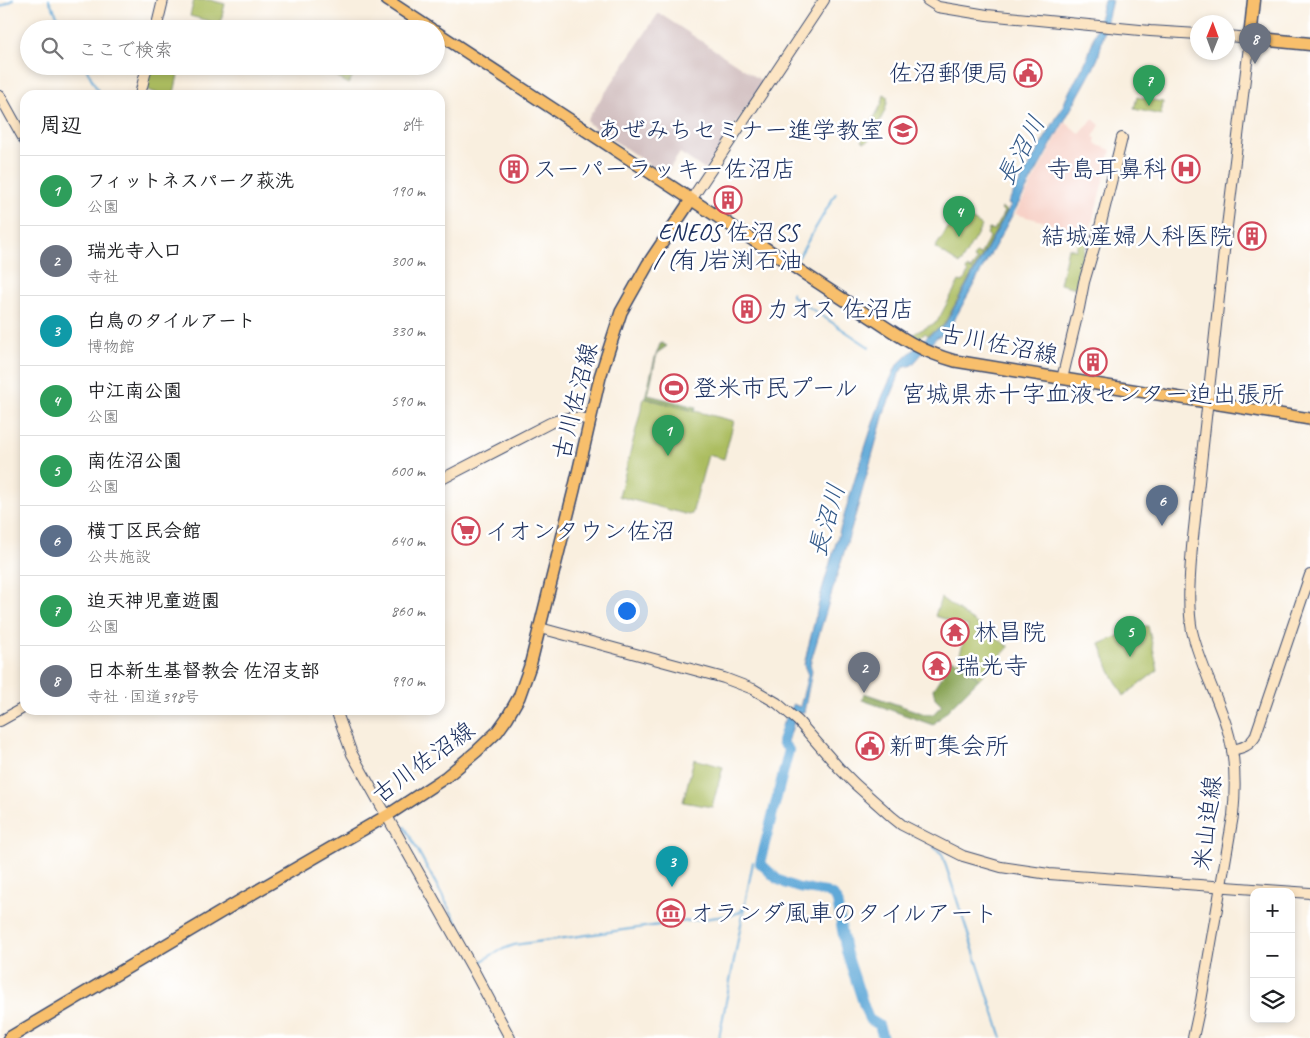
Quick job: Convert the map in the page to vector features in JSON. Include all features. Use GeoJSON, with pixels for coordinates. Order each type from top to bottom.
{"type":"FeatureCollection","features":[{"type":"Feature","properties":{"kind":"highway"},"geometry":{"type":"LineString","coordinates":[[1254,0],[1250,38],[1310,44]]}},
{"type":"Feature","properties":{"kind":"main road"},"geometry":{"type":"LineString","coordinates":[[387,0],[417,20]]}},
{"type":"Feature","properties":{"kind":"main road","name":"古川佐沼線"},"geometry":{"type":"LineString","coordinates":[[445,38],[911,344],[926,352],[954,361],[1310,419]]}},
{"type":"Feature","properties":{"kind":"main road","name":"古川佐沼線"},"geometry":{"type":"LineString","coordinates":[[8,1038],[388,815],[440,781],[497,732],[507,718],[522,688],[540,628],[600,377],[621,312],[648,264],[691,200]]}},
{"type":"Feature","properties":{"kind":"street"},"geometry":{"type":"LineString","coordinates":[[158,20],[162,0]]}},
{"type":"Feature","properties":{"kind":"street"},"geometry":{"type":"LineString","coordinates":[[691,200],[824,0]]}},
{"type":"Feature","properties":{"kind":"street"},"geometry":{"type":"LineString","coordinates":[[927,0],[938,7],[987,15],[1190,33]]}},
{"type":"Feature","properties":{"kind":"street"},"geometry":{"type":"LineString","coordinates":[[1232,750],[1226,726],[1199,655],[1192,630],[1190,576],[1224,251],[1250,38],[1235,37]]}},
{"type":"Feature","properties":{"kind":"street"},"geometry":{"type":"LineString","coordinates":[[141,90],[145,75]]}},
{"type":"Feature","properties":{"kind":"street"},"geometry":{"type":"LineString","coordinates":[[0,96],[20,132]]}},
{"type":"Feature","properties":{"kind":"street"},"geometry":{"type":"LineString","coordinates":[[1062,379],[1084,282],[1122,138]]}},
{"type":"Feature","properties":{"kind":"street"},"geometry":{"type":"LineString","coordinates":[[445,477],[550,423],[565,418],[590,420]]}},
{"type":"Feature","properties":{"kind":"street","name":"米山迫線"},"geometry":{"type":"LineString","coordinates":[[1193,1038],[1233,816],[1235,777],[1232,750],[1246,746],[1255,737],[1310,575]]}},
{"type":"Feature","properties":{"kind":"street"},"geometry":{"type":"LineString","coordinates":[[540,628],[737,682],[761,693],[777,703],[798,721],[839,768],[892,817],[902,825],[963,856],[1001,867],[1025,871],[1310,893]]}},
{"type":"Feature","properties":{"kind":"street"},"geometry":{"type":"LineString","coordinates":[[0,721],[20,710]]}},
{"type":"Feature","properties":{"kind":"street"},"geometry":{"type":"LineString","coordinates":[[338,715],[352,754],[388,815],[510,1038]]}},
{"type":"Feature","properties":{"kind":"shaded area"},"geometry":{"type":"Polygon","coordinates":[[[658,14],[762,81],[705,170],[680,153],[665,175],[588,123],[587,120],[658,14]]]}},
{"type":"Feature","properties":{"kind":"shaded area"},"geometry":{"type":"Polygon","coordinates":[[[1093,119],[1100,125],[1093,137],[1096,138],[1095,144],[1111,150],[1090,231],[1081,228],[1080,231],[1015,214],[1065,122],[1080,134],[1093,119]]]}},
{"type":"Feature","properties":{"kind":"green space"},"geometry":{"type":"Polygon","coordinates":[[[194,0],[210,0],[225,4],[221,20],[205,20],[190,16],[194,0]]]}},
{"type":"Feature","properties":{"kind":"green space"},"geometry":{"type":"Polygon","coordinates":[[[147,75],[178,75],[175,90],[150,90],[144,86],[147,75]]]}},
{"type":"Feature","properties":{"kind":"green space"},"geometry":{"type":"Polygon","coordinates":[[[334,75],[353,75],[348,84],[334,75]]]}},
{"type":"Feature","properties":{"kind":"green space"},"geometry":{"type":"Polygon","coordinates":[[[884,94],[887,96],[887,101],[884,113],[868,141],[864,142],[862,140],[882,103],[884,94]]]}},
{"type":"Feature","properties":{"kind":"green space"},"geometry":{"type":"Polygon","coordinates":[[[1137,97],[1163,102],[1161,115],[1134,109],[1137,97]]]}},
{"type":"Feature","properties":{"kind":"green space"},"geometry":{"type":"Polygon","coordinates":[[[1002,208],[1007,211],[943,326],[927,335],[925,333],[918,339],[913,337],[915,333],[937,322],[959,281],[963,282],[968,273],[966,271],[967,268],[971,270],[977,260],[973,258],[976,253],[980,255],[990,237],[987,234],[989,229],[994,230],[1004,212],[1002,208]]]}},
{"type":"Feature","properties":{"kind":"green space"},"geometry":{"type":"Polygon","coordinates":[[[959,211],[982,226],[960,264],[935,248],[959,211]]]}},
{"type":"Feature","properties":{"kind":"green space"},"geometry":{"type":"Polygon","coordinates":[[[1081,230],[1090,233],[1078,268],[1076,288],[1060,284],[1068,248],[1076,250],[1081,230]]]}},
{"type":"Feature","properties":{"kind":"green space"},"geometry":{"type":"Polygon","coordinates":[[[662,343],[667,346],[657,353],[648,395],[696,407],[695,411],[645,398],[655,358],[660,344],[662,343]]]}},
{"type":"Feature","properties":{"kind":"green space"},"geometry":{"type":"Polygon","coordinates":[[[644,398],[734,421],[724,459],[708,455],[692,514],[689,515],[619,496],[644,398]]]}},
{"type":"Feature","properties":{"kind":"green space"},"geometry":{"type":"Polygon","coordinates":[[[941,598],[1009,647],[979,679],[958,661],[968,626],[935,616],[941,598]]]}},
{"type":"Feature","properties":{"kind":"green space"},"geometry":{"type":"Polygon","coordinates":[[[1148,626],[1158,670],[1124,696],[1110,671],[1100,644],[1148,626]]]}},
{"type":"Feature","properties":{"kind":"green space"},"geometry":{"type":"Polygon","coordinates":[[[952,659],[979,679],[933,725],[862,700],[864,693],[925,714],[933,714],[942,705],[935,698],[933,689],[945,673],[952,659]]]}},
{"type":"Feature","properties":{"kind":"green space"},"geometry":{"type":"Polygon","coordinates":[[[694,759],[723,767],[712,807],[683,802],[694,759]]]}},
{"type":"Feature","properties":{"kind":"water"},"geometry":{"type":"Polygon","coordinates":[[[1104,0],[1112,0],[1098,58],[1093,69],[948,331],[936,338],[912,365],[903,368],[899,373],[885,410],[810,664],[812,671],[804,712],[798,713],[788,742],[779,740],[783,723],[793,704],[800,707],[808,675],[804,665],[822,590],[855,479],[883,395],[897,365],[929,335],[944,326],[1011,205],[1008,204],[1009,201],[1083,67],[1096,31],[1104,0]]]}},
{"type":"Feature","properties":{"kind":"waterway"},"geometry":{"type":"LineString","coordinates":[[0,7],[13,0]]}},
{"type":"Feature","properties":{"kind":"waterway"},"geometry":{"type":"LineString","coordinates":[[49,0],[59,20]]}},
{"type":"Feature","properties":{"kind":"waterway"},"geometry":{"type":"LineString","coordinates":[[90,75],[97,90]]}},
{"type":"Feature","properties":{"kind":"waterway"},"geometry":{"type":"LineString","coordinates":[[798,258],[836,193]]}},
{"type":"Feature","properties":{"kind":"waterway"},"geometry":{"type":"LineString","coordinates":[[792,293],[792,296],[869,347]]}},
{"type":"Feature","properties":{"kind":"waterway","name":"長沼川"},"geometry":{"type":"LineString","coordinates":[[786,728],[782,742],[789,750],[760,863],[777,879],[787,884],[799,888],[826,892],[834,896],[837,901],[846,951],[865,1009],[869,1019],[879,1025],[883,1038]]}},
{"type":"Feature","properties":{"kind":"waterway"},"geometry":{"type":"LineString","coordinates":[[405,827],[479,963],[498,951],[514,945],[732,915],[740,912],[745,905]]}},
{"type":"Feature","properties":{"kind":"waterway"},"geometry":{"type":"LineString","coordinates":[[934,847],[942,854],[1002,1038]]}},
{"type":"Feature","properties":{"kind":"waterway"},"geometry":{"type":"LineString","coordinates":[[719,1038],[753,862]]}},
{"type":"Feature","properties":{"kind":"place","name":"日本新生基督教会 佐沼支部"},"geometry":{"type":"Point","coordinates":[1255,64]}},
{"type":"Feature","properties":{"kind":"place","name":"佐沼郵便局"},"geometry":{"type":"Point","coordinates":[1028,73]}},
{"type":"Feature","properties":{"kind":"place","name":"迫天神児童遊園"},"geometry":{"type":"Point","coordinates":[1149,106]}},
{"type":"Feature","properties":{"kind":"place","name":"あぜみちセミナー進学教室"},"geometry":{"type":"Point","coordinates":[903,130]}},
{"type":"Feature","properties":{"kind":"place","name":"スーパーラッキー佐沼店"},"geometry":{"type":"Point","coordinates":[514,169]}},
{"type":"Feature","properties":{"kind":"place","name":"寺島耳鼻科"},"geometry":{"type":"Point","coordinates":[1186,169]}},
{"type":"Feature","properties":{"kind":"place","name":"ENEOS 佐沼SS / (有)岩渕石油"},"geometry":{"type":"Point","coordinates":[728,200]}},
{"type":"Feature","properties":{"kind":"place","name":"結城産婦人科医院"},"geometry":{"type":"Point","coordinates":[1252,236]}},
{"type":"Feature","properties":{"kind":"place","name":"中江南公園"},"geometry":{"type":"Point","coordinates":[959,237]}},
{"type":"Feature","properties":{"kind":"place","name":"カオス 佐沼店"},"geometry":{"type":"Point","coordinates":[747,309]}},
{"type":"Feature","properties":{"kind":"place","name":"宮城県赤十字血液センター迫出張所"},"geometry":{"type":"Point","coordinates":[1093,362]}},
{"type":"Feature","properties":{"kind":"place","name":"登米市民プール"},"geometry":{"type":"Point","coordinates":[674,388]}},
{"type":"Feature","properties":{"kind":"place","name":"フィットネスパーク萩洗"},"geometry":{"type":"Point","coordinates":[668,456]}},
{"type":"Feature","properties":{"kind":"place","name":"横丁区民会館"},"geometry":{"type":"Point","coordinates":[1162,526]}},
{"type":"Feature","properties":{"kind":"place","name":"イオンタウン佐沼"},"geometry":{"type":"Point","coordinates":[466,531]}},
{"type":"Feature","properties":{"kind":"place","name":"林昌院"},"geometry":{"type":"Point","coordinates":[955,632]}},
{"type":"Feature","properties":{"kind":"place","name":"南佐沼公園"},"geometry":{"type":"Point","coordinates":[1130,657]}},
{"type":"Feature","properties":{"kind":"place","name":"瑞光寺"},"geometry":{"type":"Point","coordinates":[937,666]}},
{"type":"Feature","properties":{"kind":"place","name":"瑞光寺入口"},"geometry":{"type":"Point","coordinates":[864,693]}},
{"type":"Feature","properties":{"kind":"place","name":"新町集会所"},"geometry":{"type":"Point","coordinates":[870,746]}},
{"type":"Feature","properties":{"kind":"place","name":"白鳥のタイルアート"},"geometry":{"type":"Point","coordinates":[672,887]}},
{"type":"Feature","properties":{"kind":"place","name":"オランダ風車のタイルアート"},"geometry":{"type":"Point","coordinates":[671,913]}}]}
